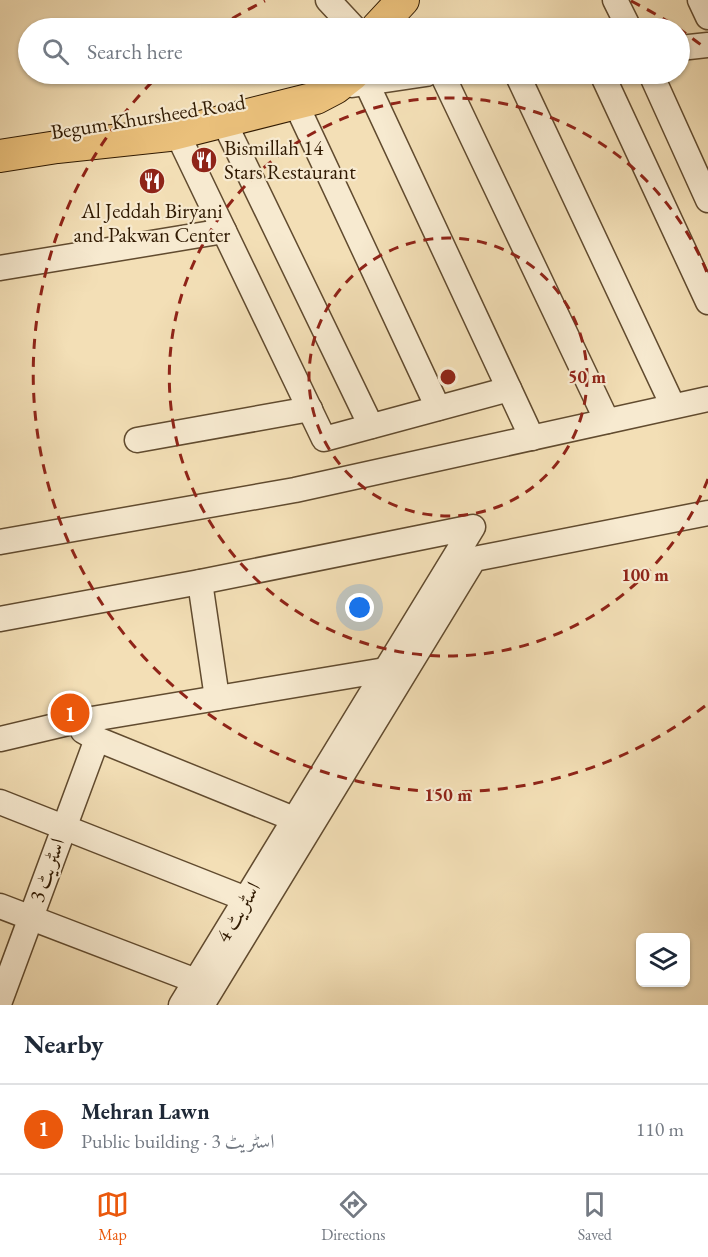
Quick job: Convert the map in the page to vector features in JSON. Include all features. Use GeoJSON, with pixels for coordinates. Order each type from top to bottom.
{"type":"FeatureCollection","features":[{"type":"Feature","properties":{"kind":"main road"},"geometry":{"type":"LineString","coordinates":[[386,18],[403,0]]}},
{"type":"Feature","properties":{"kind":"main road"},"geometry":{"type":"LineString","coordinates":[[406,18],[423,0]]}},
{"type":"Feature","properties":{"kind":"main road","name":"Begum Khursheed Road"},"geometry":{"type":"LineString","coordinates":[[0,139],[168,117],[200,123],[268,97],[324,84]]}},
{"type":"Feature","properties":{"kind":"main road","name":"Begum Khursheed Road"},"geometry":{"type":"LineString","coordinates":[[0,156],[200,123],[296,104],[316,98],[338,84]]}},
{"type":"Feature","properties":{"kind":"street"},"geometry":{"type":"LineString","coordinates":[[328,0],[345,18]]}},
{"type":"Feature","properties":{"kind":"street"},"geometry":{"type":"LineString","coordinates":[[615,0],[624,18]]}},
{"type":"Feature","properties":{"kind":"street"},"geometry":{"type":"LineString","coordinates":[[700,0],[708,17]]}},
{"type":"Feature","properties":{"kind":"street"},"geometry":{"type":"LineString","coordinates":[[690,47],[708,45]]}},
{"type":"Feature","properties":{"kind":"street"},"geometry":{"type":"LineString","coordinates":[[349,84],[509,389],[532,438]]}},
{"type":"Feature","properties":{"kind":"street"},"geometry":{"type":"LineString","coordinates":[[447,84],[607,421]]}},
{"type":"Feature","properties":{"kind":"street"},"geometry":{"type":"LineString","coordinates":[[522,84],[673,406]]}},
{"type":"Feature","properties":{"kind":"street"},"geometry":{"type":"LineString","coordinates":[[607,84],[708,302]]}},
{"type":"Feature","properties":{"kind":"street"},"geometry":{"type":"LineString","coordinates":[[656,84],[708,200]]}},
{"type":"Feature","properties":{"kind":"street"},"geometry":{"type":"LineString","coordinates":[[296,104],[438,408]]}},
{"type":"Feature","properties":{"kind":"street"},"geometry":{"type":"LineString","coordinates":[[200,123],[224,231],[324,438],[509,389]]}},
{"type":"Feature","properties":{"kind":"street"},"geometry":{"type":"LineString","coordinates":[[200,123],[371,426]]}},
{"type":"Feature","properties":{"kind":"street"},"geometry":{"type":"LineString","coordinates":[[0,268],[224,231]]}},
{"type":"Feature","properties":{"kind":"street"},"geometry":{"type":"LineString","coordinates":[[0,542],[296,490],[708,399]]}},
{"type":"Feature","properties":{"kind":"street"},"geometry":{"type":"LineString","coordinates":[[137,440],[310,409]]}},
{"type":"Feature","properties":{"kind":"street"},"geometry":{"type":"LineString","coordinates":[[202,1005],[474,559],[708,513]]}},
{"type":"Feature","properties":{"kind":"street","name":"اسٹریٹ 4"},"geometry":{"type":"LineString","coordinates":[[181,1005],[473,527],[200,582]]}},
{"type":"Feature","properties":{"kind":"street"},"geometry":{"type":"LineString","coordinates":[[0,619],[200,582],[217,698]]}},
{"type":"Feature","properties":{"kind":"street"},"geometry":{"type":"LineString","coordinates":[[0,739],[68,723],[385,670]]}},
{"type":"Feature","properties":{"kind":"street"},"geometry":{"type":"LineString","coordinates":[[68,723],[97,739],[294,819]]}},
{"type":"Feature","properties":{"kind":"street","name":"اسٹریٹ 3"},"geometry":{"type":"LineString","coordinates":[[0,1001],[97,739]]}},
{"type":"Feature","properties":{"kind":"street"},"geometry":{"type":"LineString","coordinates":[[0,802],[246,899]]}},
{"type":"Feature","properties":{"kind":"street"},"geometry":{"type":"LineString","coordinates":[[0,906],[196,981]]}},
{"type":"Feature","properties":{"kind":"place","name":"Bismillah 14 Stars Restaurant"},"geometry":{"type":"Point","coordinates":[204,160]}},
{"type":"Feature","properties":{"kind":"place","name":"Al Jeddah Biryani and Pakwan Center"},"geometry":{"type":"Point","coordinates":[152,181]}},
{"type":"Feature","properties":{"kind":"place","name":"Mehran Lawn"},"geometry":{"type":"Point","coordinates":[70,713]}}]}
